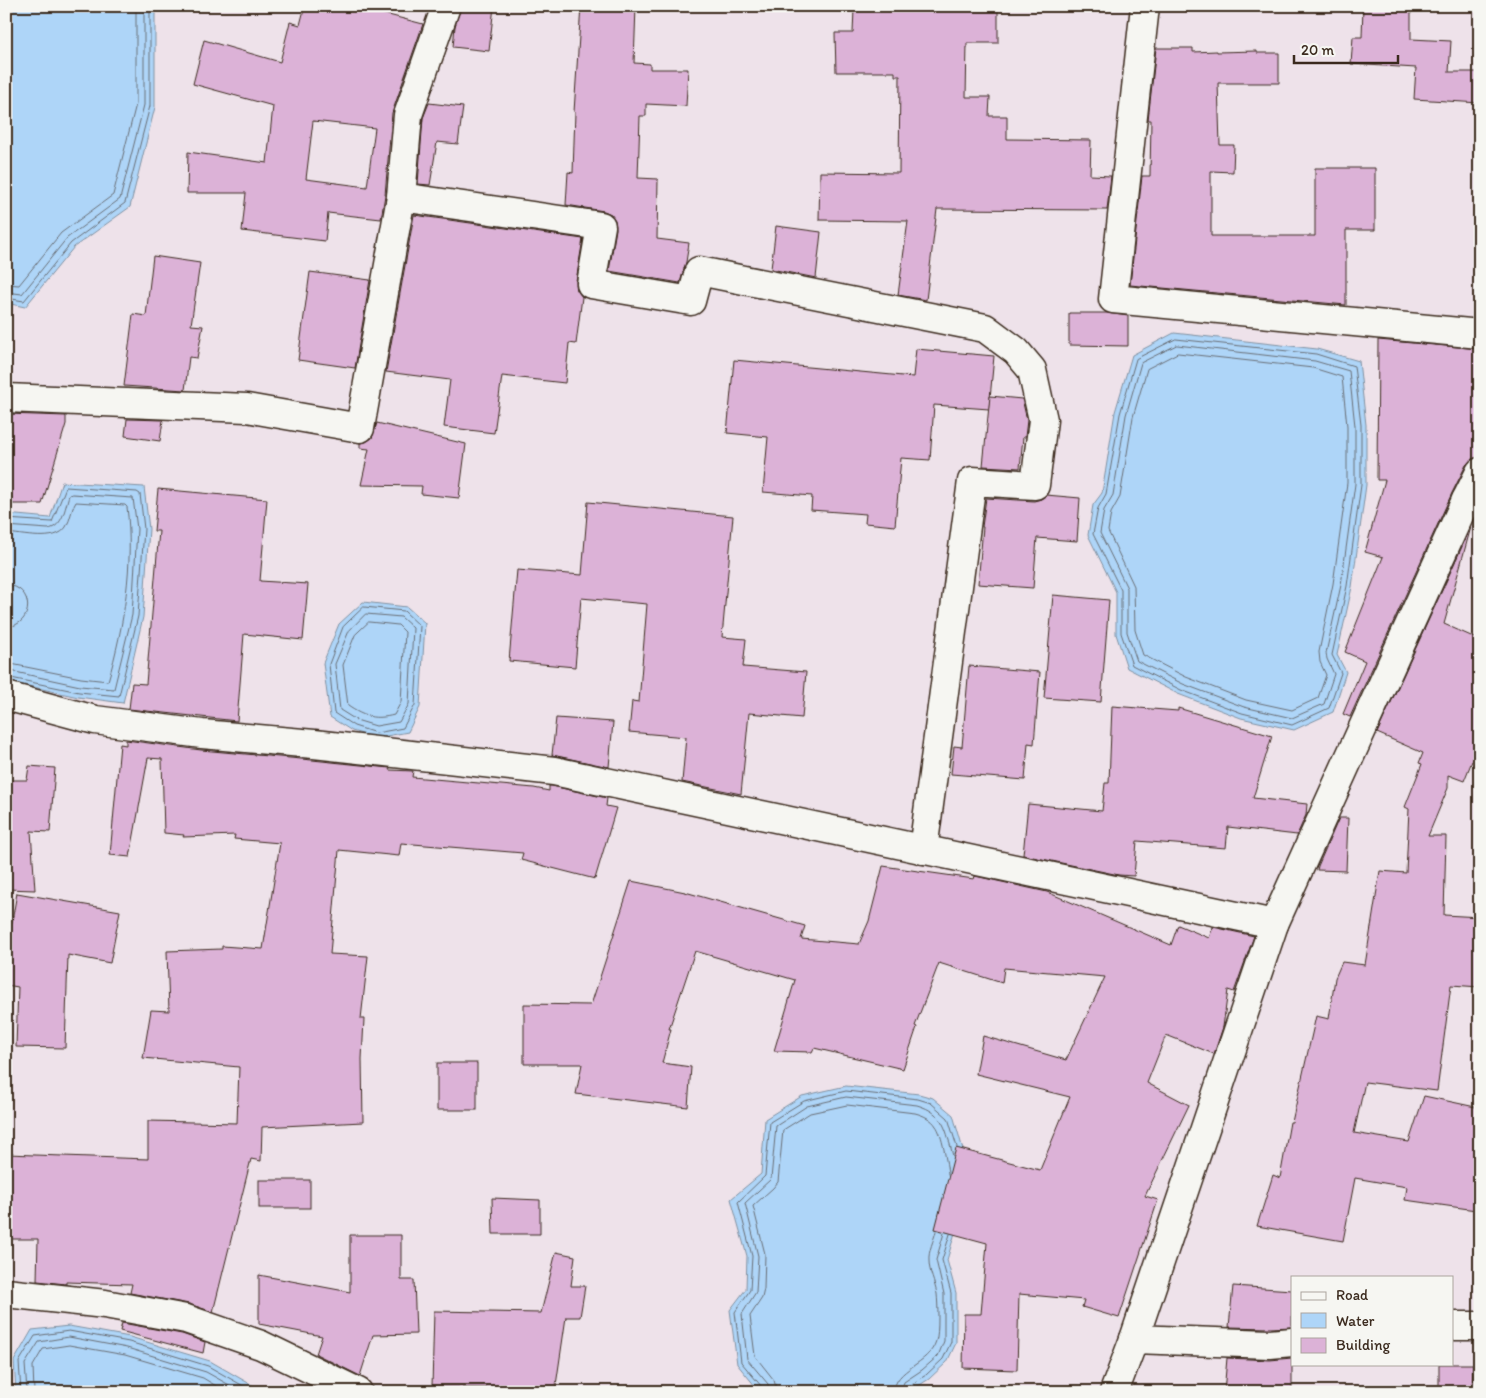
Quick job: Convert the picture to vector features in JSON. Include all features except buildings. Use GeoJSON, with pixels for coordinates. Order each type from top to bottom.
{"type":"FeatureCollection","features":[{"type":"Feature","properties":{"kind":"street"},"geometry":{"type":"LineString","coordinates":[[6,398],[247,408],[360,428],[401,197],[408,115],[446,6]]}},
{"type":"Feature","properties":{"kind":"street"},"geometry":{"type":"LineString","coordinates":[[1145,6],[1113,299],[1480,334]]}},
{"type":"Feature","properties":{"kind":"street"},"geometry":{"type":"LineString","coordinates":[[401,197],[601,226],[591,284],[691,302],[699,271],[985,328],[1016,351],[1032,370],[1043,420],[1035,485],[972,482],[923,850]]}},
{"type":"Feature","properties":{"kind":"street"},"geometry":{"type":"LineString","coordinates":[[1114,1392],[1134,1339],[1274,924],[1473,502],[1480,472]]}},
{"type":"Feature","properties":{"kind":"street"},"geometry":{"type":"LineString","coordinates":[[6,696],[95,720],[202,734],[324,745],[554,771],[1274,924]]}},
{"type":"Feature","properties":{"kind":"street"},"geometry":{"type":"LineString","coordinates":[[6,1294],[105,1304],[186,1319],[261,1344],[358,1392]]}},
{"type":"Feature","properties":{"kind":"street"},"geometry":{"type":"LineString","coordinates":[[1454,1326],[1480,1326]]}},
{"type":"Feature","properties":{"kind":"street"},"geometry":{"type":"LineString","coordinates":[[1134,1339],[1270,1344],[1291,1342]]}},
{"type":"Feature","properties":{"kind":"water"},"geometry":{"type":"Polygon","coordinates":[[[6,6],[155,6],[155,107],[130,207],[74,247],[25,307],[6,303],[6,6]]]}},
{"type":"Feature","properties":{"kind":"water"},"geometry":{"type":"Polygon","coordinates":[[[1174,333],[1317,349],[1359,361],[1366,425],[1366,485],[1352,587],[1337,655],[1346,672],[1333,712],[1294,730],[1241,718],[1178,694],[1127,668],[1116,634],[1116,592],[1088,535],[1093,505],[1102,493],[1115,412],[1132,355],[1174,333]]]}},
{"type":"Feature","properties":{"kind":"water"},"geometry":{"type":"Polygon","coordinates":[[[62,482],[144,487],[149,529],[143,617],[123,703],[78,697],[6,681],[6,628],[9,605],[6,603],[6,514],[50,518],[62,482]]]}},
{"type":"Feature","properties":{"kind":"water"},"geometry":{"type":"Polygon","coordinates":[[[363,602],[407,607],[425,623],[420,707],[408,732],[376,738],[352,731],[330,717],[323,663],[339,624],[363,602]]]}},
{"type":"Feature","properties":{"kind":"water"},"geometry":{"type":"Polygon","coordinates":[[[846,1086],[919,1094],[933,1098],[953,1115],[966,1160],[957,1226],[947,1260],[956,1293],[956,1343],[947,1362],[929,1379],[909,1392],[760,1392],[737,1364],[730,1310],[746,1289],[747,1256],[731,1199],[761,1174],[765,1119],[802,1096],[846,1086]]]}},
{"type":"Feature","properties":{"kind":"water"},"geometry":{"type":"Polygon","coordinates":[[[69,1326],[130,1337],[210,1361],[264,1392],[16,1392],[14,1361],[32,1330],[69,1326]]]}}]}
